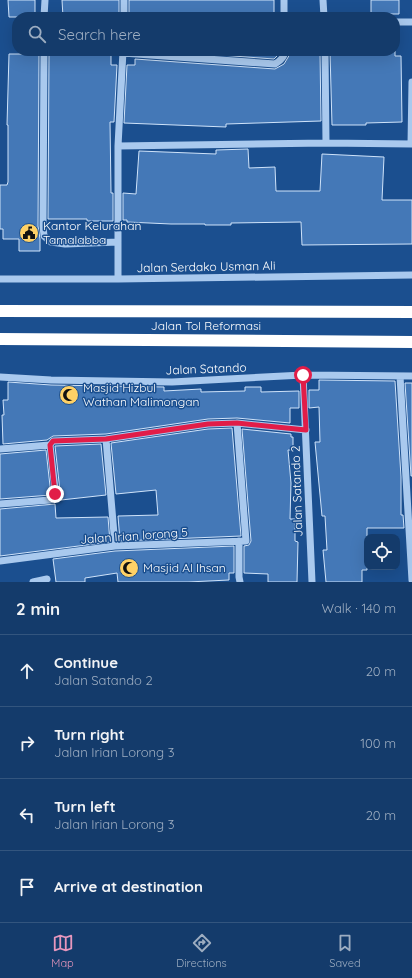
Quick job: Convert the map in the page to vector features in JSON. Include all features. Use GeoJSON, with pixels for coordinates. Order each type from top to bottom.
{"type":"FeatureCollection","features":[{"type":"Feature","properties":{"kind":"highway","name":"Jalan Tol Reformasi"},"geometry":{"type":"LineString","coordinates":[[0,311],[412,312]]}},
{"type":"Feature","properties":{"kind":"highway","name":"Jalan Tol Reformasi"},"geometry":{"type":"LineString","coordinates":[[0,339],[412,342]]}},
{"type":"Feature","properties":{"kind":"street"},"geometry":{"type":"LineString","coordinates":[[44,0],[44,12]]}},
{"type":"Feature","properties":{"kind":"street"},"geometry":{"type":"LineString","coordinates":[[124,0],[124,12]]}},
{"type":"Feature","properties":{"kind":"street"},"geometry":{"type":"LineString","coordinates":[[284,0],[284,12]]}},
{"type":"Feature","properties":{"kind":"street"},"geometry":{"type":"LineString","coordinates":[[322,0],[323,12]]}},
{"type":"Feature","properties":{"kind":"street"},"geometry":{"type":"LineString","coordinates":[[400,22],[412,22]]}},
{"type":"Feature","properties":{"kind":"street"},"geometry":{"type":"LineString","coordinates":[[44,56],[44,236],[51,242],[65,244],[118,242]]}},
{"type":"Feature","properties":{"kind":"street"},"geometry":{"type":"LineString","coordinates":[[118,279],[118,146],[123,56]]}},
{"type":"Feature","properties":{"kind":"street"},"geometry":{"type":"LineString","coordinates":[[174,56],[275,64],[280,61],[284,56]]}},
{"type":"Feature","properties":{"kind":"street"},"geometry":{"type":"LineString","coordinates":[[326,56],[326,143]]}},
{"type":"Feature","properties":{"kind":"street"},"geometry":{"type":"LineString","coordinates":[[118,146],[326,143],[411,144],[412,82]]}},
{"type":"Feature","properties":{"kind":"street","name":"Jalan Serdako Usman Ali"},"geometry":{"type":"LineString","coordinates":[[0,278],[118,279],[412,275]]}},
{"type":"Feature","properties":{"kind":"street","name":"Jalan Satando"},"geometry":{"type":"LineString","coordinates":[[0,377],[51,380],[172,382],[303,375],[412,376]]}},
{"type":"Feature","properties":{"kind":"street","name":"Jalan Satando 2"},"geometry":{"type":"LineString","coordinates":[[303,375],[312,582]]}},
{"type":"Feature","properties":{"kind":"street"},"geometry":{"type":"LineString","coordinates":[[400,376],[412,580]]}},
{"type":"Feature","properties":{"kind":"street"},"geometry":{"type":"LineString","coordinates":[[0,449],[50,445],[53,441],[106,439],[208,424],[237,423],[306,430]]}},
{"type":"Feature","properties":{"kind":"street"},"geometry":{"type":"LineString","coordinates":[[237,423],[242,541],[239,577],[240,582]]}},
{"type":"Feature","properties":{"kind":"street"},"geometry":{"type":"LineString","coordinates":[[106,439],[115,546]]}},
{"type":"Feature","properties":{"kind":"street"},"geometry":{"type":"LineString","coordinates":[[0,504],[50,500],[56,498],[50,445]]}},
{"type":"Feature","properties":{"kind":"street","name":"Jalan Irian lorong 5"},"geometry":{"type":"LineString","coordinates":[[0,561],[115,546],[242,541]]}},
{"type":"Feature","properties":{"kind":"street"},"geometry":{"type":"LineString","coordinates":[[32,582],[47,580]]}},
{"type":"Feature","properties":{"kind":"building"},"geometry":{"type":"Polygon","coordinates":[[[8,0],[35,0],[35,12],[12,12],[12,17],[9,17],[8,0]]]}},
{"type":"Feature","properties":{"kind":"building"},"geometry":{"type":"Polygon","coordinates":[[[62,0],[119,0],[119,12],[63,12],[62,0]]]}},
{"type":"Feature","properties":{"kind":"building"},"geometry":{"type":"Polygon","coordinates":[[[129,0],[274,0],[274,12],[129,12],[129,0]]]}},
{"type":"Feature","properties":{"kind":"building"},"geometry":{"type":"Polygon","coordinates":[[[371,0],[399,0],[399,12],[371,12],[371,0]]]}},
{"type":"Feature","properties":{"kind":"building"},"geometry":{"type":"Polygon","coordinates":[[[9,54],[12,54],[12,56],[39,56],[38,226],[40,251],[19,251],[19,239],[3,239],[3,229],[0,229],[0,185],[7,185],[8,182],[7,125],[9,54]]]}},
{"type":"Feature","properties":{"kind":"building"},"geometry":{"type":"Polygon","coordinates":[[[49,56],[111,56],[111,65],[117,65],[114,122],[110,122],[113,221],[48,219],[49,56]]]}},
{"type":"Feature","properties":{"kind":"building"},"geometry":{"type":"Polygon","coordinates":[[[233,56],[277,56],[274,59],[233,56]]]}},
{"type":"Feature","properties":{"kind":"building"},"geometry":{"type":"Polygon","coordinates":[[[289,56],[320,56],[321,121],[226,124],[226,127],[124,123],[127,65],[135,65],[135,59],[275,69],[284,64],[289,56]]]}},
{"type":"Feature","properties":{"kind":"building"},"geometry":{"type":"Polygon","coordinates":[[[330,56],[401,56],[402,122],[366,123],[366,125],[332,125],[330,56]]]}},
{"type":"Feature","properties":{"kind":"building"},"geometry":{"type":"Polygon","coordinates":[[[248,149],[249,168],[275,167],[276,191],[320,191],[322,154],[384,157],[382,200],[412,200],[412,244],[302,245],[301,222],[205,225],[127,222],[127,220],[123,220],[123,193],[136,194],[139,151],[216,154],[216,150],[248,149]]]}},
{"type":"Feature","properties":{"kind":"building"},"geometry":{"type":"Polygon","coordinates":[[[319,380],[395,381],[401,477],[401,515],[403,515],[404,528],[367,528],[367,534],[364,534],[364,570],[362,570],[362,582],[326,582],[323,550],[327,550],[325,516],[322,516],[315,442],[320,442],[319,407],[309,408],[309,390],[319,390],[319,380]]]}},
{"type":"Feature","properties":{"kind":"building"},"geometry":{"type":"Polygon","coordinates":[[[8,382],[51,385],[164,387],[164,391],[201,389],[201,392],[245,391],[245,387],[261,387],[261,392],[299,391],[299,408],[290,408],[290,423],[237,418],[208,419],[106,434],[53,436],[47,440],[3,444],[3,400],[8,400],[8,382]]]}},
{"type":"Feature","properties":{"kind":"building"},"geometry":{"type":"Polygon","coordinates":[[[405,383],[412,383],[412,476],[411,476],[405,383]]]}},
{"type":"Feature","properties":{"kind":"building"},"geometry":{"type":"Polygon","coordinates":[[[232,428],[241,536],[120,541],[118,516],[158,515],[156,490],[116,494],[111,443],[208,429],[232,428]]]}},
{"type":"Feature","properties":{"kind":"building"},"geometry":{"type":"Polygon","coordinates":[[[242,429],[291,434],[291,437],[293,437],[293,450],[288,450],[291,483],[290,519],[295,519],[295,541],[298,542],[297,582],[268,582],[268,574],[244,573],[244,546],[249,545],[251,541],[242,429]]]}},
{"type":"Feature","properties":{"kind":"building"},"geometry":{"type":"Polygon","coordinates":[[[101,444],[106,495],[61,500],[55,446],[101,444]]]}},
{"type":"Feature","properties":{"kind":"building"},"geometry":{"type":"Polygon","coordinates":[[[46,450],[51,495],[0,499],[0,454],[46,450]]]}},
{"type":"Feature","properties":{"kind":"building"},"geometry":{"type":"Polygon","coordinates":[[[55,504],[56,518],[108,517],[110,542],[0,556],[0,509],[55,504]]]}},
{"type":"Feature","properties":{"kind":"building"},"geometry":{"type":"Polygon","coordinates":[[[234,546],[234,573],[229,573],[229,580],[188,582],[118,582],[117,573],[85,578],[85,582],[56,582],[53,559],[115,551],[234,546]]]}},
{"type":"Feature","properties":{"kind":"place","name":"Kantor Kelurahan Tamalabba"},"geometry":{"type":"Point","coordinates":[29,233]}},
{"type":"Feature","properties":{"kind":"place","name":"Masjid Hizbul Wathan Malimongan"},"geometry":{"type":"Point","coordinates":[69,395]}},
{"type":"Feature","properties":{"kind":"place","name":"Masjid Al Ihsan"},"geometry":{"type":"Point","coordinates":[129,568]}},
{"type":"Feature","properties":{"kind":"route"},"geometry":{"type":"LineString","coordinates":[[55,494],[50,445],[53,441],[106,439],[208,424],[237,423],[306,430],[303,375]]}}]}
